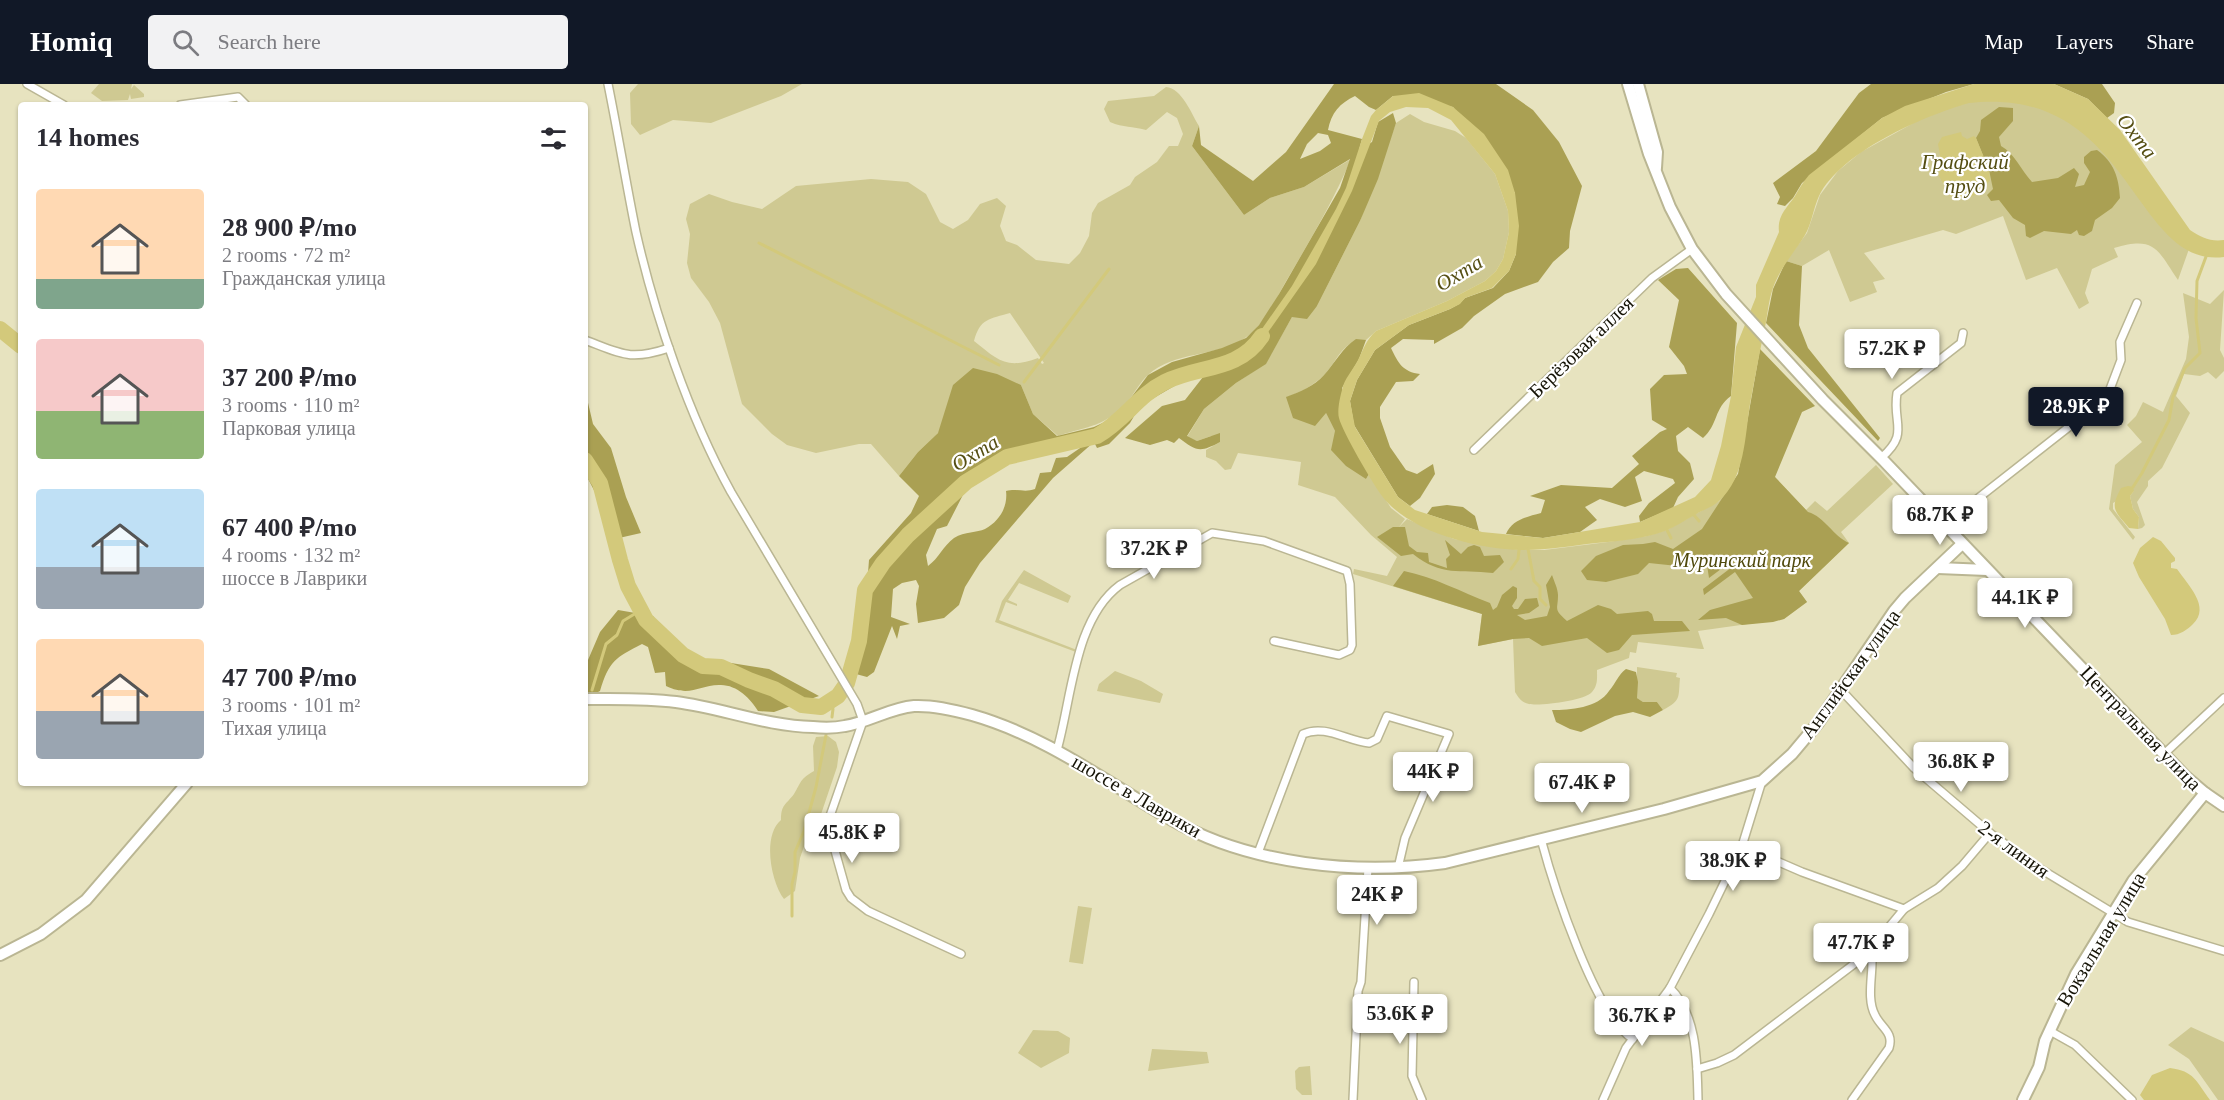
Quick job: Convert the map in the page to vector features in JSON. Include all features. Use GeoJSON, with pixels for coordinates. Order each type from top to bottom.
{"type":"FeatureCollection","features":[{"type":"Feature","properties":{"kind":"street"},"geometry":{"type":"LineString","coordinates":[[27,84],[59,102]]}},
{"type":"Feature","properties":{"kind":"street"},"geometry":{"type":"LineString","coordinates":[[608,84],[636,233],[669,348],[714,462],[830,657],[857,704],[863,721],[830,816],[832,840],[846,890],[850,898],[868,911],[961,954]]}},
{"type":"Feature","properties":{"kind":"street","name":"Центральная улица"},"geometry":{"type":"LineString","coordinates":[[1628,84],[1637,89],[1649,154],[1670,207],[1692,249],[1726,294],[1787,361],[2185,776],[2224,806]]}},
{"type":"Feature","properties":{"kind":"street"},"geometry":{"type":"LineString","coordinates":[[202,102],[238,97],[243,102]]}},
{"type":"Feature","properties":{"kind":"street","name":"Берёзовая аллея"},"geometry":{"type":"LineString","coordinates":[[1474,450],[1652,278],[1692,249]]}},
{"type":"Feature","properties":{"kind":"street"},"geometry":{"type":"LineString","coordinates":[[1944,525],[2107,397],[2121,360],[2120,342],[2137,303]]}},
{"type":"Feature","properties":{"kind":"street"},"geometry":{"type":"LineString","coordinates":[[1881,458],[1895,444],[1898,436],[1897,393],[1961,343],[1963,333]]}},
{"type":"Feature","properties":{"kind":"street"},"geometry":{"type":"LineString","coordinates":[[588,341],[621,354],[636,356],[648,355],[669,348]]}},
{"type":"Feature","properties":{"kind":"street"},"geometry":{"type":"LineString","coordinates":[[1057,750],[1082,643],[1090,620],[1112,591],[1120,585],[1212,533],[1264,541],[1347,571],[1350,584],[1352,645],[1350,650],[1340,656],[1274,641]]}},
{"type":"Feature","properties":{"kind":"street","name":"Английская улица"},"geometry":{"type":"LineString","coordinates":[[1762,781],[1792,754],[1818,723],[1894,611],[1962,544]]}},
{"type":"Feature","properties":{"kind":"street"},"geometry":{"type":"LineString","coordinates":[[1938,568],[1987,570]]}},
{"type":"Feature","properties":{"kind":"street","name":"2-я линия"},"geometry":{"type":"LineString","coordinates":[[1841,690],[1914,768],[1989,833],[2034,865],[2127,922],[2224,951]]}},
{"type":"Feature","properties":{"kind":"street"},"geometry":{"type":"LineString","coordinates":[[2164,754],[2224,698]]}},
{"type":"Feature","properties":{"kind":"street","name":"шоссе в Лаврики"},"geometry":{"type":"LineString","coordinates":[[588,699],[676,702],[776,724],[816,727],[838,727],[913,706],[948,709],[1009,727],[1057,750],[1184,826],[1235,848],[1302,862],[1368,868],[1398,868],[1445,863],[1762,781]]}},
{"type":"Feature","properties":{"kind":"street"},"geometry":{"type":"LineString","coordinates":[[1258,853],[1303,734],[1312,729],[1323,730],[1369,744],[1377,739],[1387,716],[1449,734],[1405,838],[1398,868]]}},
{"type":"Feature","properties":{"kind":"street"},"geometry":{"type":"LineString","coordinates":[[1603,1100],[1626,1048],[1670,988],[1742,846],[1762,781]]}},
{"type":"Feature","properties":{"kind":"street"},"geometry":{"type":"LineString","coordinates":[[0,955],[41,934],[86,900],[184,786]]}},
{"type":"Feature","properties":{"kind":"street","name":"Вокзальная улица"},"geometry":{"type":"LineString","coordinates":[[2023,1100],[2039,1067],[2045,1041],[2076,974],[2133,881],[2205,793]]}},
{"type":"Feature","properties":{"kind":"street"},"geometry":{"type":"LineString","coordinates":[[1697,1069],[1734,1055],[1866,955],[1904,909],[1938,888],[1962,866],[1989,833]]}},
{"type":"Feature","properties":{"kind":"street"},"geometry":{"type":"LineString","coordinates":[[1541,839],[1578,948],[1603,1002],[1620,1027],[1633,1040]]}},
{"type":"Feature","properties":{"kind":"street"},"geometry":{"type":"LineString","coordinates":[[1742,846],[1802,872],[1904,909]]}},
{"type":"Feature","properties":{"kind":"street"},"geometry":{"type":"LineString","coordinates":[[1353,1100],[1358,992],[1361,982],[1368,868]]}},
{"type":"Feature","properties":{"kind":"street"},"geometry":{"type":"LineString","coordinates":[[1852,1100],[1891,1042],[1891,1037],[1874,1014],[1870,1000],[1872,962],[1866,955]]}},
{"type":"Feature","properties":{"kind":"street"},"geometry":{"type":"LineString","coordinates":[[1414,982],[1413,1081],[1422,1100]]}},
{"type":"Feature","properties":{"kind":"street"},"geometry":{"type":"LineString","coordinates":[[1670,988],[1677,995],[1692,1029],[1698,1100]]}},
{"type":"Feature","properties":{"kind":"street"},"geometry":{"type":"LineString","coordinates":[[2050,1031],[2074,1045],[2132,1100]]}},
{"type":"Feature","properties":{"kind":"green space"},"geometry":{"type":"Polygon","coordinates":[[[99,84],[132,84],[131,89],[134,85],[144,94],[144,97],[131,99],[130,94],[128,100],[102,101],[91,93],[99,84]]]}},
{"type":"Feature","properties":{"kind":"green space"},"geometry":{"type":"Polygon","coordinates":[[[638,84],[802,84],[781,96],[711,123],[673,120],[640,135],[631,124],[630,93],[638,84]]]}},
{"type":"Feature","properties":{"kind":"green space"},"geometry":{"type":"Polygon","coordinates":[[[1334,84],[1496,84],[1533,110],[1559,142],[1582,186],[1570,231],[1569,248],[1553,262],[1538,282],[1505,294],[1474,316],[1462,328],[1434,344],[1434,340],[1403,339],[1391,348],[1402,366],[1420,374],[1413,381],[1396,382],[1380,407],[1380,418],[1390,447],[1406,470],[1417,474],[1433,464],[1435,474],[1420,498],[1410,506],[1398,497],[1354,425],[1350,401],[1357,380],[1375,350],[1409,325],[1450,309],[1465,298],[1493,288],[1509,271],[1516,254],[1515,193],[1453,107],[1393,96],[1376,110],[1355,96],[1337,109],[1331,118],[1328,130],[1362,139],[1359,150],[1372,142],[1378,122],[1393,113],[1396,123],[1378,179],[1360,221],[1317,306],[1307,319],[1292,317],[1266,364],[1236,383],[1204,409],[1187,436],[1197,441],[1220,433],[1220,442],[1208,448],[1198,449],[1179,438],[1174,443],[1167,440],[1150,445],[1125,438],[1162,406],[1185,400],[1203,377],[1209,374],[1183,381],[1140,406],[1130,423],[1109,444],[1097,448],[1094,442],[1053,478],[980,563],[965,587],[959,605],[944,618],[918,623],[916,604],[919,586],[916,580],[902,583],[893,589],[891,617],[910,624],[900,626],[897,639],[892,626],[874,672],[867,677],[856,674],[862,651],[869,560],[911,513],[919,496],[899,476],[918,452],[938,433],[953,385],[973,368],[997,374],[1021,385],[1033,414],[1057,436],[1094,427],[1111,419],[1148,375],[1172,362],[1222,348],[1246,338],[1259,325],[1279,294],[1340,188],[1350,159],[1304,187],[1270,198],[1244,215],[1192,146],[1199,126],[1201,145],[1253,181],[1286,152],[1334,84]],[[1318,133],[1307,144],[1300,159],[1320,151],[1331,143],[1328,135],[1318,133]],[[1067,440],[1031,449],[1030,456],[1008,461],[967,487],[947,526],[937,529],[926,555],[928,566],[954,538],[985,529],[995,522],[1004,508],[1006,491],[1035,489],[1040,473],[1051,472],[1056,458],[1067,457],[1083,446],[1067,440]]]}},
{"type":"Feature","properties":{"kind":"green space"},"geometry":{"type":"Polygon","coordinates":[[[1871,84],[1974,84],[1946,92],[1882,118],[1802,183],[1785,206],[1777,204],[1780,197],[1773,183],[1816,151],[1859,93],[1871,84]]]}},
{"type":"Feature","properties":{"kind":"green space"},"geometry":{"type":"Polygon","coordinates":[[[2054,84],[2102,84],[2115,103],[2114,113],[2107,118],[2088,99],[2054,84]]]}},
{"type":"Feature","properties":{"kind":"green space"},"geometry":{"type":"Polygon","coordinates":[[[1166,87],[1182,97],[1199,126],[1192,146],[1244,215],[1270,198],[1304,187],[1351,159],[1329,206],[1273,305],[1263,320],[1245,338],[1222,348],[1158,367],[1145,378],[1129,400],[1112,416],[1096,424],[1058,436],[1033,414],[1021,385],[938,433],[918,452],[899,476],[871,444],[859,444],[816,453],[787,445],[772,434],[742,404],[720,323],[709,302],[691,278],[687,263],[690,234],[686,219],[690,204],[709,194],[762,209],[796,186],[871,179],[908,182],[926,194],[940,222],[953,229],[968,220],[980,204],[997,198],[1006,206],[1000,226],[1006,241],[1017,245],[1036,260],[1069,264],[1080,253],[1089,236],[1092,213],[1098,203],[1130,185],[1135,177],[1157,162],[1169,146],[1178,146],[1183,134],[1177,118],[1167,112],[1146,130],[1110,122],[1104,109],[1108,101],[1154,96],[1166,87]],[[1010,313],[991,318],[976,333],[974,341],[996,358],[1018,363],[1038,358],[1042,364],[1044,363],[1010,313]]]}},
{"type":"Feature","properties":{"kind":"green space"},"geometry":{"type":"Polygon","coordinates":[[[2022,95],[2052,103],[2076,115],[2112,150],[2167,230],[2189,249],[2178,280],[2154,248],[2138,244],[2114,248],[2118,257],[2092,269],[2085,293],[2089,303],[2079,309],[2057,268],[2026,280],[2003,216],[1956,234],[1943,230],[1864,253],[1885,279],[1873,282],[1877,292],[1850,302],[1829,250],[1802,266],[1786,261],[1807,233],[1820,195],[1838,171],[1861,152],[1928,115],[1973,101],[2022,95]]]}},
{"type":"Feature","properties":{"kind":"green space"},"geometry":{"type":"Polygon","coordinates":[[[1999,107],[2013,108],[2013,121],[1999,137],[2001,146],[2014,158],[2032,182],[2058,178],[2074,168],[2079,174],[2075,187],[2084,185],[2090,172],[2084,163],[2084,157],[2091,151],[2097,150],[2108,160],[2117,177],[2120,198],[2112,208],[2095,220],[2092,231],[2084,236],[2079,235],[2077,230],[2071,234],[2044,231],[2030,238],[2026,236],[2025,225],[2013,218],[1999,200],[1991,201],[1987,195],[1993,189],[1989,170],[1976,138],[1980,131],[1981,120],[1999,107]]]}},
{"type":"Feature","properties":{"kind":"green space","name":"Муринский парк"},"geometry":{"type":"Polygon","coordinates":[[[1410,114],[1424,122],[1455,131],[1466,138],[1495,174],[1508,211],[1509,232],[1503,259],[1496,271],[1485,281],[1447,301],[1376,331],[1366,340],[1351,344],[1340,353],[1321,378],[1287,397],[1326,413],[1366,479],[1369,474],[1391,508],[1405,519],[1399,527],[1407,519],[1454,539],[1519,550],[1544,550],[1608,542],[1647,536],[1667,530],[1719,501],[1738,474],[1775,477],[1806,510],[1815,501],[1827,511],[1876,465],[1893,484],[1841,532],[1849,543],[1799,591],[1807,602],[1784,619],[1698,631],[1704,649],[1638,642],[1636,653],[1630,652],[1629,658],[1597,670],[1595,687],[1587,695],[1562,702],[1527,703],[1520,700],[1515,692],[1513,639],[1478,646],[1482,614],[1353,574],[1354,569],[1387,576],[1397,557],[1371,535],[1335,497],[1298,485],[1301,462],[1238,453],[1231,469],[1225,470],[1216,461],[1206,457],[1206,450],[1220,442],[1211,436],[1197,441],[1187,437],[1204,409],[1236,383],[1266,363],[1292,317],[1317,306],[1360,221],[1396,123],[1410,114]]]}},
{"type":"Feature","properties":{"kind":"green space"},"geometry":{"type":"Polygon","coordinates":[[[1786,261],[1802,266],[1799,325],[1808,348],[1880,438],[1878,441],[1766,323],[1773,289],[1786,261]]]}},
{"type":"Feature","properties":{"kind":"green space"},"geometry":{"type":"Polygon","coordinates":[[[1688,268],[1737,323],[1731,396],[1722,406],[1703,438],[1688,427],[1676,436],[1678,451],[1690,463],[1694,479],[1678,497],[1673,508],[1640,522],[1639,516],[1649,503],[1675,483],[1673,479],[1644,471],[1635,477],[1642,501],[1625,507],[1600,499],[1585,507],[1597,520],[1580,532],[1543,538],[1506,534],[1516,522],[1541,513],[1545,500],[1530,496],[1561,485],[1612,488],[1639,464],[1632,456],[1660,432],[1667,429],[1652,420],[1650,389],[1664,375],[1687,374],[1684,366],[1669,347],[1679,300],[1658,280],[1676,269],[1688,268]]]}},
{"type":"Feature","properties":{"kind":"green space"},"geometry":{"type":"Polygon","coordinates":[[[2224,290],[2220,350],[2224,358],[2224,371],[2216,379],[2208,372],[2200,376],[2184,374],[2176,396],[2190,413],[2162,468],[2148,481],[2148,486],[2137,502],[2145,525],[2138,529],[2139,517],[2133,509],[2130,496],[2134,491],[2113,503],[2113,509],[2135,537],[2133,540],[2109,509],[2115,465],[2142,442],[2127,425],[2136,416],[2143,402],[2163,412],[2186,359],[2189,337],[2183,293],[2210,304],[2224,290]]]}},
{"type":"Feature","properties":{"kind":"green space"},"geometry":{"type":"Polygon","coordinates":[[[1356,339],[1366,340],[1359,359],[1342,388],[1353,445],[1369,474],[1366,479],[1346,466],[1331,450],[1335,431],[1326,413],[1315,426],[1293,418],[1286,397],[1307,388],[1320,379],[1356,339]]]}},
{"type":"Feature","properties":{"kind":"green space","name":"Муринский парк"},"geometry":{"type":"Polygon","coordinates":[[[1760,349],[1815,406],[1802,412],[1775,477],[1808,512],[1814,514],[1849,543],[1799,591],[1807,602],[1784,619],[1773,622],[1742,625],[1726,618],[1698,620],[1710,610],[1753,598],[1735,572],[1704,595],[1703,589],[1732,567],[1729,563],[1709,578],[1707,565],[1714,556],[1709,554],[1697,559],[1687,567],[1649,563],[1638,574],[1606,582],[1587,580],[1581,571],[1596,556],[1623,545],[1655,542],[1673,549],[1702,529],[1738,474],[1760,349]]]}},
{"type":"Feature","properties":{"kind":"green space"},"geometry":{"type":"Polygon","coordinates":[[[588,403],[593,424],[611,448],[626,497],[641,533],[619,538],[588,479],[588,403]]]}},
{"type":"Feature","properties":{"kind":"green space"},"geometry":{"type":"Polygon","coordinates":[[[1447,505],[1463,507],[1475,516],[1479,531],[1427,514],[1432,507],[1447,505]]]}},
{"type":"Feature","properties":{"kind":"green space"},"geometry":{"type":"Polygon","coordinates":[[[1393,527],[1405,527],[1409,546],[1417,552],[1428,553],[1429,562],[1447,568],[1446,559],[1450,555],[1445,540],[1461,554],[1474,545],[1480,547],[1484,556],[1500,555],[1504,562],[1493,573],[1442,569],[1413,554],[1401,556],[1377,537],[1393,527]]]}},
{"type":"Feature","properties":{"kind":"green space"},"geometry":{"type":"Polygon","coordinates":[[[1024,570],[1071,596],[1068,603],[1019,583],[1008,600],[1017,606],[1006,602],[999,620],[1077,650],[1076,652],[995,622],[1002,601],[1024,570]]]}},
{"type":"Feature","properties":{"kind":"green space"},"geometry":{"type":"Polygon","coordinates":[[[1404,571],[1437,581],[1490,603],[1493,610],[1497,607],[1502,595],[1513,586],[1517,588],[1517,598],[1512,606],[1514,609],[1518,609],[1525,599],[1537,598],[1539,606],[1529,613],[1517,615],[1525,620],[1547,616],[1550,607],[1546,585],[1552,575],[1558,593],[1557,609],[1567,621],[1598,605],[1611,609],[1617,614],[1648,611],[1652,614],[1654,621],[1682,621],[1690,631],[1632,635],[1619,650],[1607,653],[1587,638],[1542,646],[1529,638],[1478,646],[1482,614],[1393,586],[1404,571]]]}},
{"type":"Feature","properties":{"kind":"green space"},"geometry":{"type":"Polygon","coordinates":[[[618,610],[653,616],[667,636],[687,656],[769,669],[819,696],[774,712],[758,711],[752,702],[733,687],[714,685],[689,691],[675,689],[666,686],[665,672],[655,673],[648,647],[642,644],[614,661],[600,691],[594,694],[588,693],[588,660],[600,632],[618,610]]]}},
{"type":"Feature","properties":{"kind":"green space"},"geometry":{"type":"Polygon","coordinates":[[[1637,667],[1677,673],[1676,677],[1680,678],[1679,694],[1676,700],[1663,710],[1657,702],[1643,702],[1637,698],[1637,667]]]}},
{"type":"Feature","properties":{"kind":"green space"},"geometry":{"type":"Polygon","coordinates":[[[1626,669],[1636,672],[1637,698],[1643,702],[1657,702],[1663,710],[1650,717],[1633,712],[1615,716],[1581,732],[1556,722],[1552,710],[1575,708],[1598,701],[1604,697],[1626,669]]]}},
{"type":"Feature","properties":{"kind":"green space"},"geometry":{"type":"Polygon","coordinates":[[[1115,671],[1141,681],[1163,694],[1160,703],[1097,691],[1099,684],[1115,671]]]}},
{"type":"Feature","properties":{"kind":"green space"},"geometry":{"type":"Polygon","coordinates":[[[828,736],[836,742],[839,752],[837,767],[816,829],[807,838],[800,858],[795,891],[784,899],[772,871],[770,848],[772,837],[775,827],[781,820],[784,805],[803,779],[814,771],[813,746],[816,737],[828,736]]]}},
{"type":"Feature","properties":{"kind":"green space"},"geometry":{"type":"Polygon","coordinates":[[[1078,906],[1092,908],[1083,964],[1069,962],[1078,906]]]}},
{"type":"Feature","properties":{"kind":"green space"},"geometry":{"type":"Polygon","coordinates":[[[2191,1027],[2224,1042],[2224,1100],[2218,1100],[2189,1059],[2168,1045],[2191,1027]]]}},
{"type":"Feature","properties":{"kind":"green space"},"geometry":{"type":"Polygon","coordinates":[[[1033,1030],[1058,1031],[1070,1038],[1069,1053],[1041,1068],[1018,1053],[1033,1030]]]}},
{"type":"Feature","properties":{"kind":"green space"},"geometry":{"type":"Polygon","coordinates":[[[1152,1049],[1207,1052],[1209,1063],[1148,1071],[1152,1049]]]}},
{"type":"Feature","properties":{"kind":"green space"},"geometry":{"type":"Polygon","coordinates":[[[1310,1066],[1312,1095],[1302,1095],[1296,1089],[1295,1071],[1299,1067],[1310,1066]]]}},
{"type":"Feature","properties":{"kind":"water"},"geometry":{"type":"Polygon","coordinates":[[[1974,84],[2054,84],[2088,99],[2120,130],[2190,230],[2206,238],[2224,240],[2224,257],[2193,253],[2168,235],[2097,147],[2065,121],[2023,105],[1969,103],[1907,127],[1885,138],[1845,165],[1830,180],[1819,196],[1807,230],[1779,274],[1772,292],[1750,404],[1745,443],[1734,481],[1728,492],[1717,503],[1665,531],[1631,539],[1540,549],[1504,549],[1465,542],[1426,529],[1394,509],[1382,496],[1358,457],[1338,415],[1340,396],[1345,382],[1367,341],[1376,331],[1447,301],[1485,281],[1496,271],[1503,259],[1509,232],[1508,211],[1495,174],[1451,120],[1428,108],[1406,107],[1390,112],[1379,121],[1352,191],[1316,264],[1264,338],[1248,353],[1257,336],[1292,286],[1336,209],[1346,188],[1371,116],[1376,110],[1393,96],[1419,93],[1453,107],[1484,134],[1508,170],[1515,193],[1519,226],[1516,254],[1509,271],[1492,288],[1465,298],[1460,304],[1450,309],[1409,325],[1375,350],[1357,380],[1350,401],[1355,427],[1398,497],[1415,510],[1482,532],[1543,538],[1640,522],[1695,497],[1711,480],[1721,446],[1731,396],[1736,347],[1756,297],[1756,285],[1779,232],[1781,216],[1809,175],[1882,118],[1905,106],[1974,84]]]}},
{"type":"Feature","properties":{"kind":"water","name":"Графский пруд"},"geometry":{"type":"Polygon","coordinates":[[[1961,132],[1962,136],[1967,139],[1974,136],[1976,138],[1989,170],[1990,180],[1978,194],[1963,198],[1950,196],[1939,176],[1938,144],[1942,137],[1961,132]]]}},
{"type":"Feature","properties":{"kind":"water"},"geometry":{"type":"Polygon","coordinates":[[[2133,487],[2134,491],[2130,496],[2133,509],[2139,517],[2138,529],[2129,528],[2115,509],[2121,488],[2133,487]]]}},
{"type":"Feature","properties":{"kind":"water"},"geometry":{"type":"Polygon","coordinates":[[[2153,537],[2161,541],[2175,558],[2175,561],[2171,563],[2171,568],[2177,569],[2199,603],[2198,617],[2193,624],[2177,634],[2171,635],[2165,619],[2133,563],[2140,548],[2153,537]]]}},
{"type":"Feature","properties":{"kind":"water"},"geometry":{"type":"Polygon","coordinates":[[[2170,1068],[2190,1074],[2210,1100],[2144,1100],[2140,1095],[2152,1075],[2170,1068]]]}},
{"type":"Feature","properties":{"kind":"waterway"},"geometry":{"type":"LineString","coordinates":[[759,243],[999,365]]}},
{"type":"Feature","properties":{"kind":"waterway"},"geometry":{"type":"LineString","coordinates":[[2133,487],[2169,420],[2173,397],[2185,368],[2200,353],[2196,318],[2197,281],[2207,254]]}},
{"type":"Feature","properties":{"kind":"waterway"},"geometry":{"type":"LineString","coordinates":[[1024,382],[1109,269]]}},
{"type":"Feature","properties":{"kind":"waterway","name":"Охта"},"geometry":{"type":"LineString","coordinates":[[0,329],[18,344]]}},
{"type":"Feature","properties":{"kind":"waterway","name":"Охта"},"geometry":{"type":"LineString","coordinates":[[588,465],[600,483],[628,586],[646,620],[683,655],[703,666],[721,667],[774,689],[802,705],[821,707],[838,696],[847,683],[859,641],[865,590],[883,563],[908,535],[966,482],[1007,457],[1097,436],[1116,423],[1155,388],[1178,377],[1230,362],[1252,348],[1262,336]]}},
{"type":"Feature","properties":{"kind":"waterway"},"geometry":{"type":"LineString","coordinates":[[1694,515],[1699,521]]}},
{"type":"Feature","properties":{"kind":"waterway"},"geometry":{"type":"LineString","coordinates":[[1667,530],[1671,538]]}},
{"type":"Feature","properties":{"kind":"waterway"},"geometry":{"type":"LineString","coordinates":[[1528,549],[1534,581],[1540,587],[1540,599],[1546,605]]}},
{"type":"Feature","properties":{"kind":"waterway"},"geometry":{"type":"LineString","coordinates":[[1511,569],[1518,559],[1519,550]]}},
{"type":"Feature","properties":{"kind":"waterway"},"geometry":{"type":"LineString","coordinates":[[592,690],[606,644],[617,635],[623,621],[641,610]]}},
{"type":"Feature","properties":{"kind":"waterway"},"geometry":{"type":"LineString","coordinates":[[829,702],[833,709],[832,717]]}},
{"type":"Feature","properties":{"kind":"waterway"},"geometry":{"type":"LineString","coordinates":[[792,916],[795,852],[804,831],[816,787],[826,735]]}}]}
